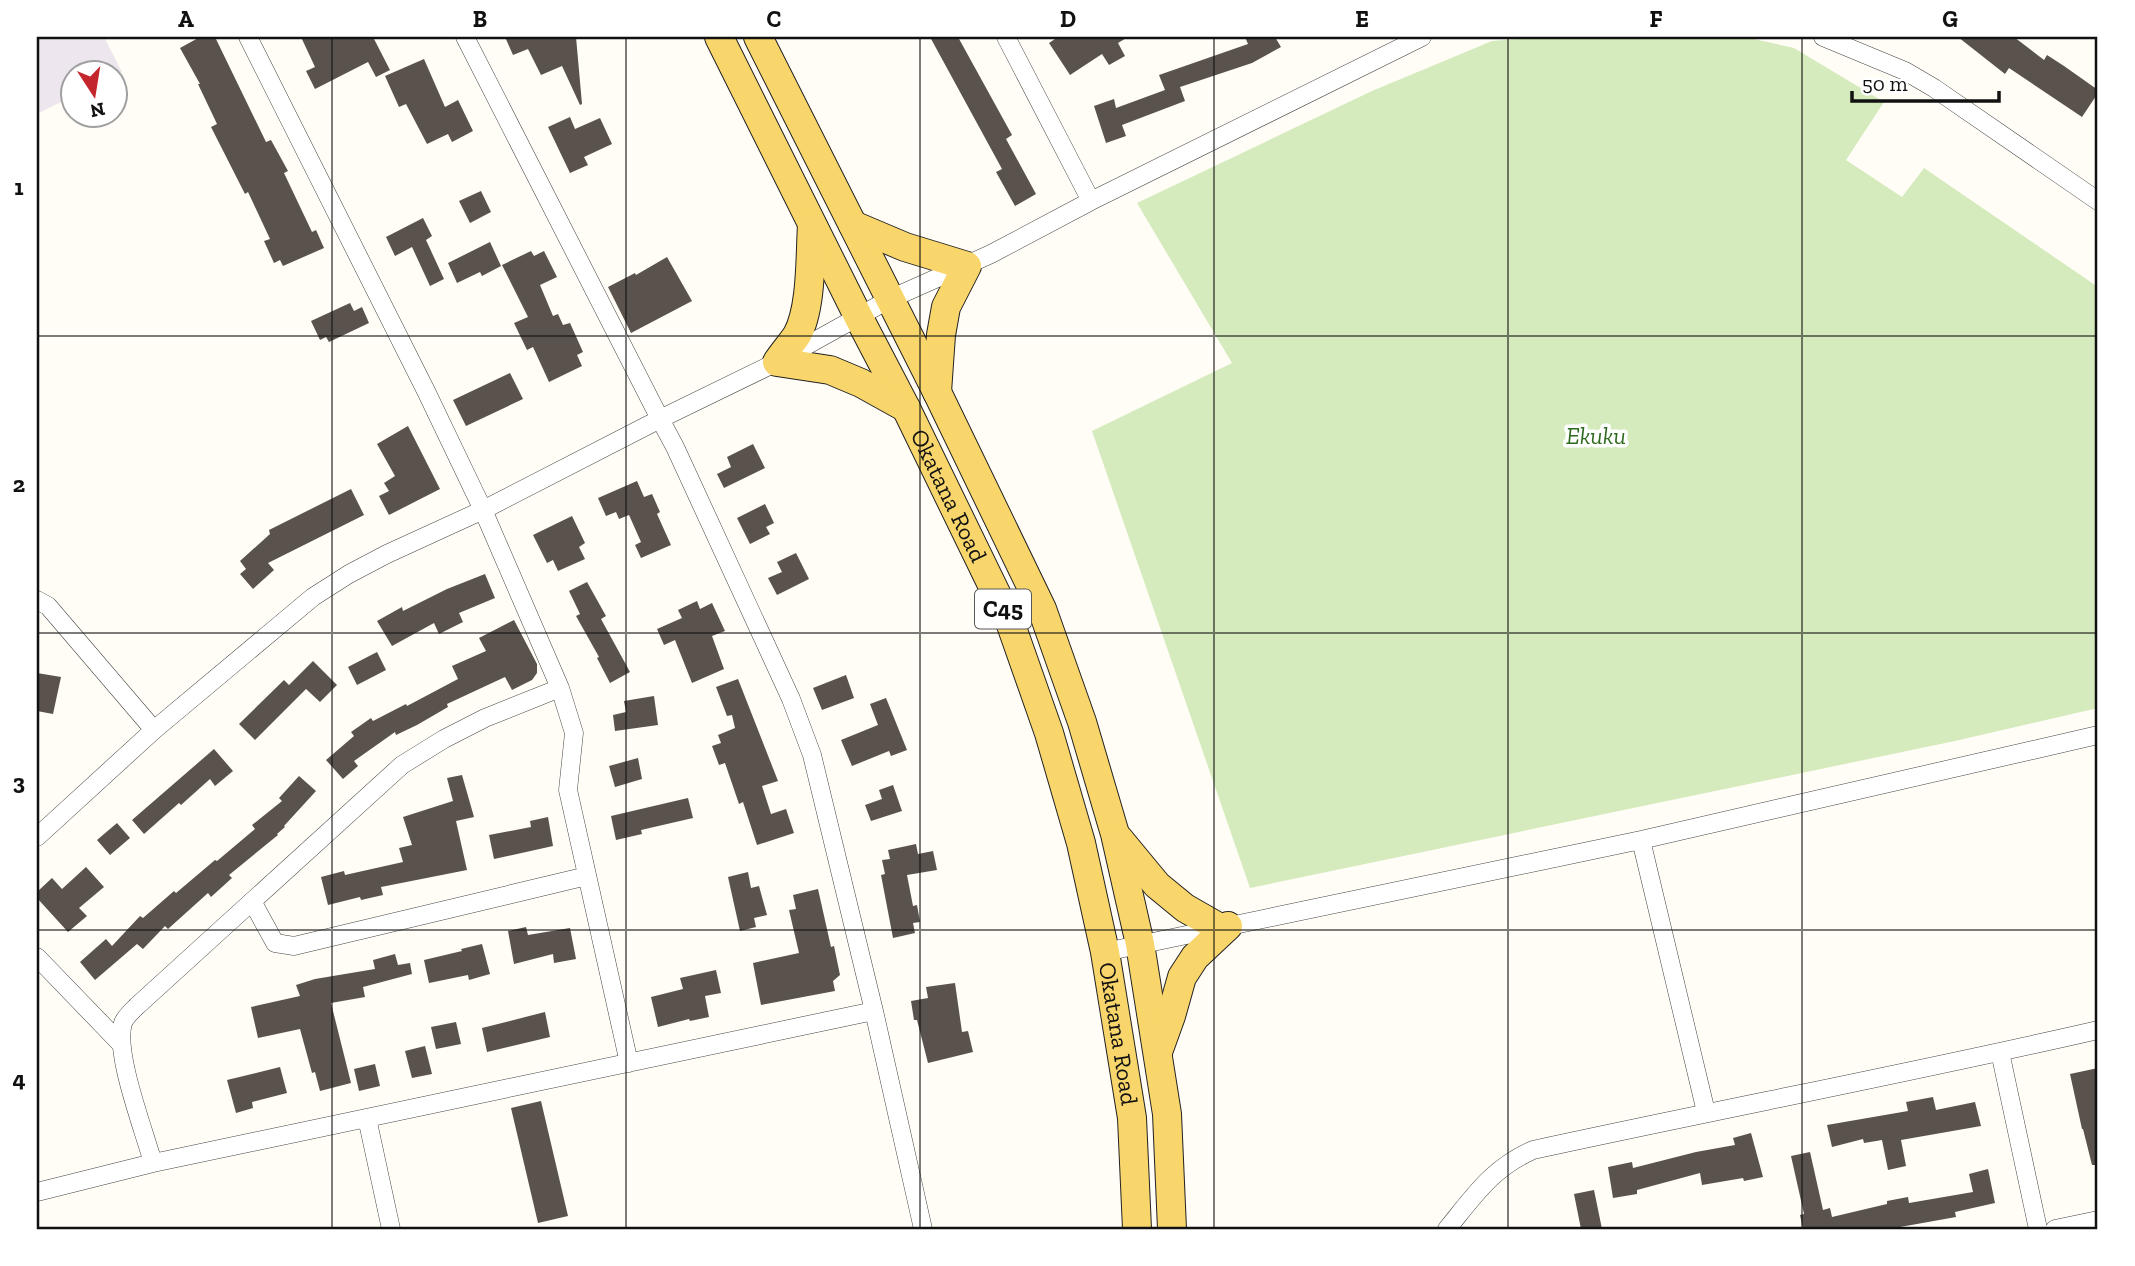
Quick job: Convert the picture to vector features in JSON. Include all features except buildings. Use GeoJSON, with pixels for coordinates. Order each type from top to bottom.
{"type":"FeatureCollection","features":[{"type":"Feature","properties":{"kind":"main road","name":"Okatana Road"},"geometry":{"type":"LineString","coordinates":[[719,37],[906,408],[1010,622],[1049,733],[1082,843],[1105,952],[1132,1118],[1137,1229]]}},
{"type":"Feature","properties":{"kind":"main road","name":"Okatana Road"},"geometry":{"type":"LineString","coordinates":[[758,37],[937,392],[1042,609],[1082,722],[1115,834],[1140,944],[1167,1114],[1172,1229]]}},
{"type":"Feature","properties":{"kind":"main road"},"geometry":{"type":"LineString","coordinates":[[812,222],[810,276],[804,316],[798,334],[777,362],[830,370],[861,383],[906,408]]}},
{"type":"Feature","properties":{"kind":"main road"},"geometry":{"type":"LineString","coordinates":[[853,225],[905,247],[967,266],[946,307],[937,392]]}},
{"type":"Feature","properties":{"kind":"main road"},"geometry":{"type":"LineString","coordinates":[[1115,834],[1157,885],[1185,908],[1224,927],[1195,957],[1182,977],[1157,1053]]}},
{"type":"Feature","properties":{"kind":"street"},"geometry":{"type":"LineString","coordinates":[[248,37],[483,510],[560,688],[574,733],[568,790],[629,1063]]}},
{"type":"Feature","properties":{"kind":"street"},"geometry":{"type":"LineString","coordinates":[[466,37],[688,474],[791,699],[812,755],[923,1229]]}},
{"type":"Feature","properties":{"kind":"street"},"geometry":{"type":"LineString","coordinates":[[1006,37],[1091,201]]}},
{"type":"Feature","properties":{"kind":"street"},"geometry":{"type":"LineString","coordinates":[[37,837],[154,730],[313,597],[349,574],[483,510],[777,362],[890,299],[967,266],[1091,201],[1422,37]]}},
{"type":"Feature","properties":{"kind":"street"},"geometry":{"type":"LineString","coordinates":[[1823,37],[1905,71],[1934,88],[2098,201]]}},
{"type":"Feature","properties":{"kind":"street"},"geometry":{"type":"LineString","coordinates":[[37,600],[48,606],[154,730]]}},
{"type":"Feature","properties":{"kind":"street"},"geometry":{"type":"LineString","coordinates":[[153,1163],[125,1068],[120,1043],[124,1020],[402,765],[444,738],[485,718],[560,688]]}},
{"type":"Feature","properties":{"kind":"street"},"geometry":{"type":"LineString","coordinates":[[1105,952],[1641,840],[2098,735]]}},
{"type":"Feature","properties":{"kind":"street"},"geometry":{"type":"LineString","coordinates":[[1641,840],[1706,1112]]}},
{"type":"Feature","properties":{"kind":"street"},"geometry":{"type":"LineString","coordinates":[[253,901],[275,943],[293,946],[587,876]]}},
{"type":"Feature","properties":{"kind":"street"},"geometry":{"type":"LineString","coordinates":[[37,957],[120,1043]]}},
{"type":"Feature","properties":{"kind":"street"},"geometry":{"type":"LineString","coordinates":[[37,1192],[153,1163],[874,1011]]}},
{"type":"Feature","properties":{"kind":"street"},"geometry":{"type":"LineString","coordinates":[[1447,1229],[1489,1178],[1516,1158],[1533,1150],[2098,1030]]}},
{"type":"Feature","properties":{"kind":"street"},"geometry":{"type":"LineString","coordinates":[[2000,1052],[2038,1229]]}},
{"type":"Feature","properties":{"kind":"street"},"geometry":{"type":"LineString","coordinates":[[367,1118],[391,1229]]}},
{"type":"Feature","properties":{"kind":"street"},"geometry":{"type":"LineString","coordinates":[[2055,1229],[2098,1220]]}},
{"type":"Feature","properties":{"kind":"shaded area"},"geometry":{"type":"Polygon","coordinates":[[[37,37],[104,37],[116,60],[60,60],[60,102],[37,114],[37,37]]]}},
{"type":"Feature","properties":{"kind":"green space","name":"Ekuku"},"geometry":{"type":"Polygon","coordinates":[[[1543,37],[1745,37],[1794,48],[1884,102],[1846,160],[1902,197],[1924,168],[2098,287],[2098,708],[1955,741],[1250,888],[1092,431],[1232,363],[1137,203],[1372,91],[1492,41],[1543,37]]]}}]}
